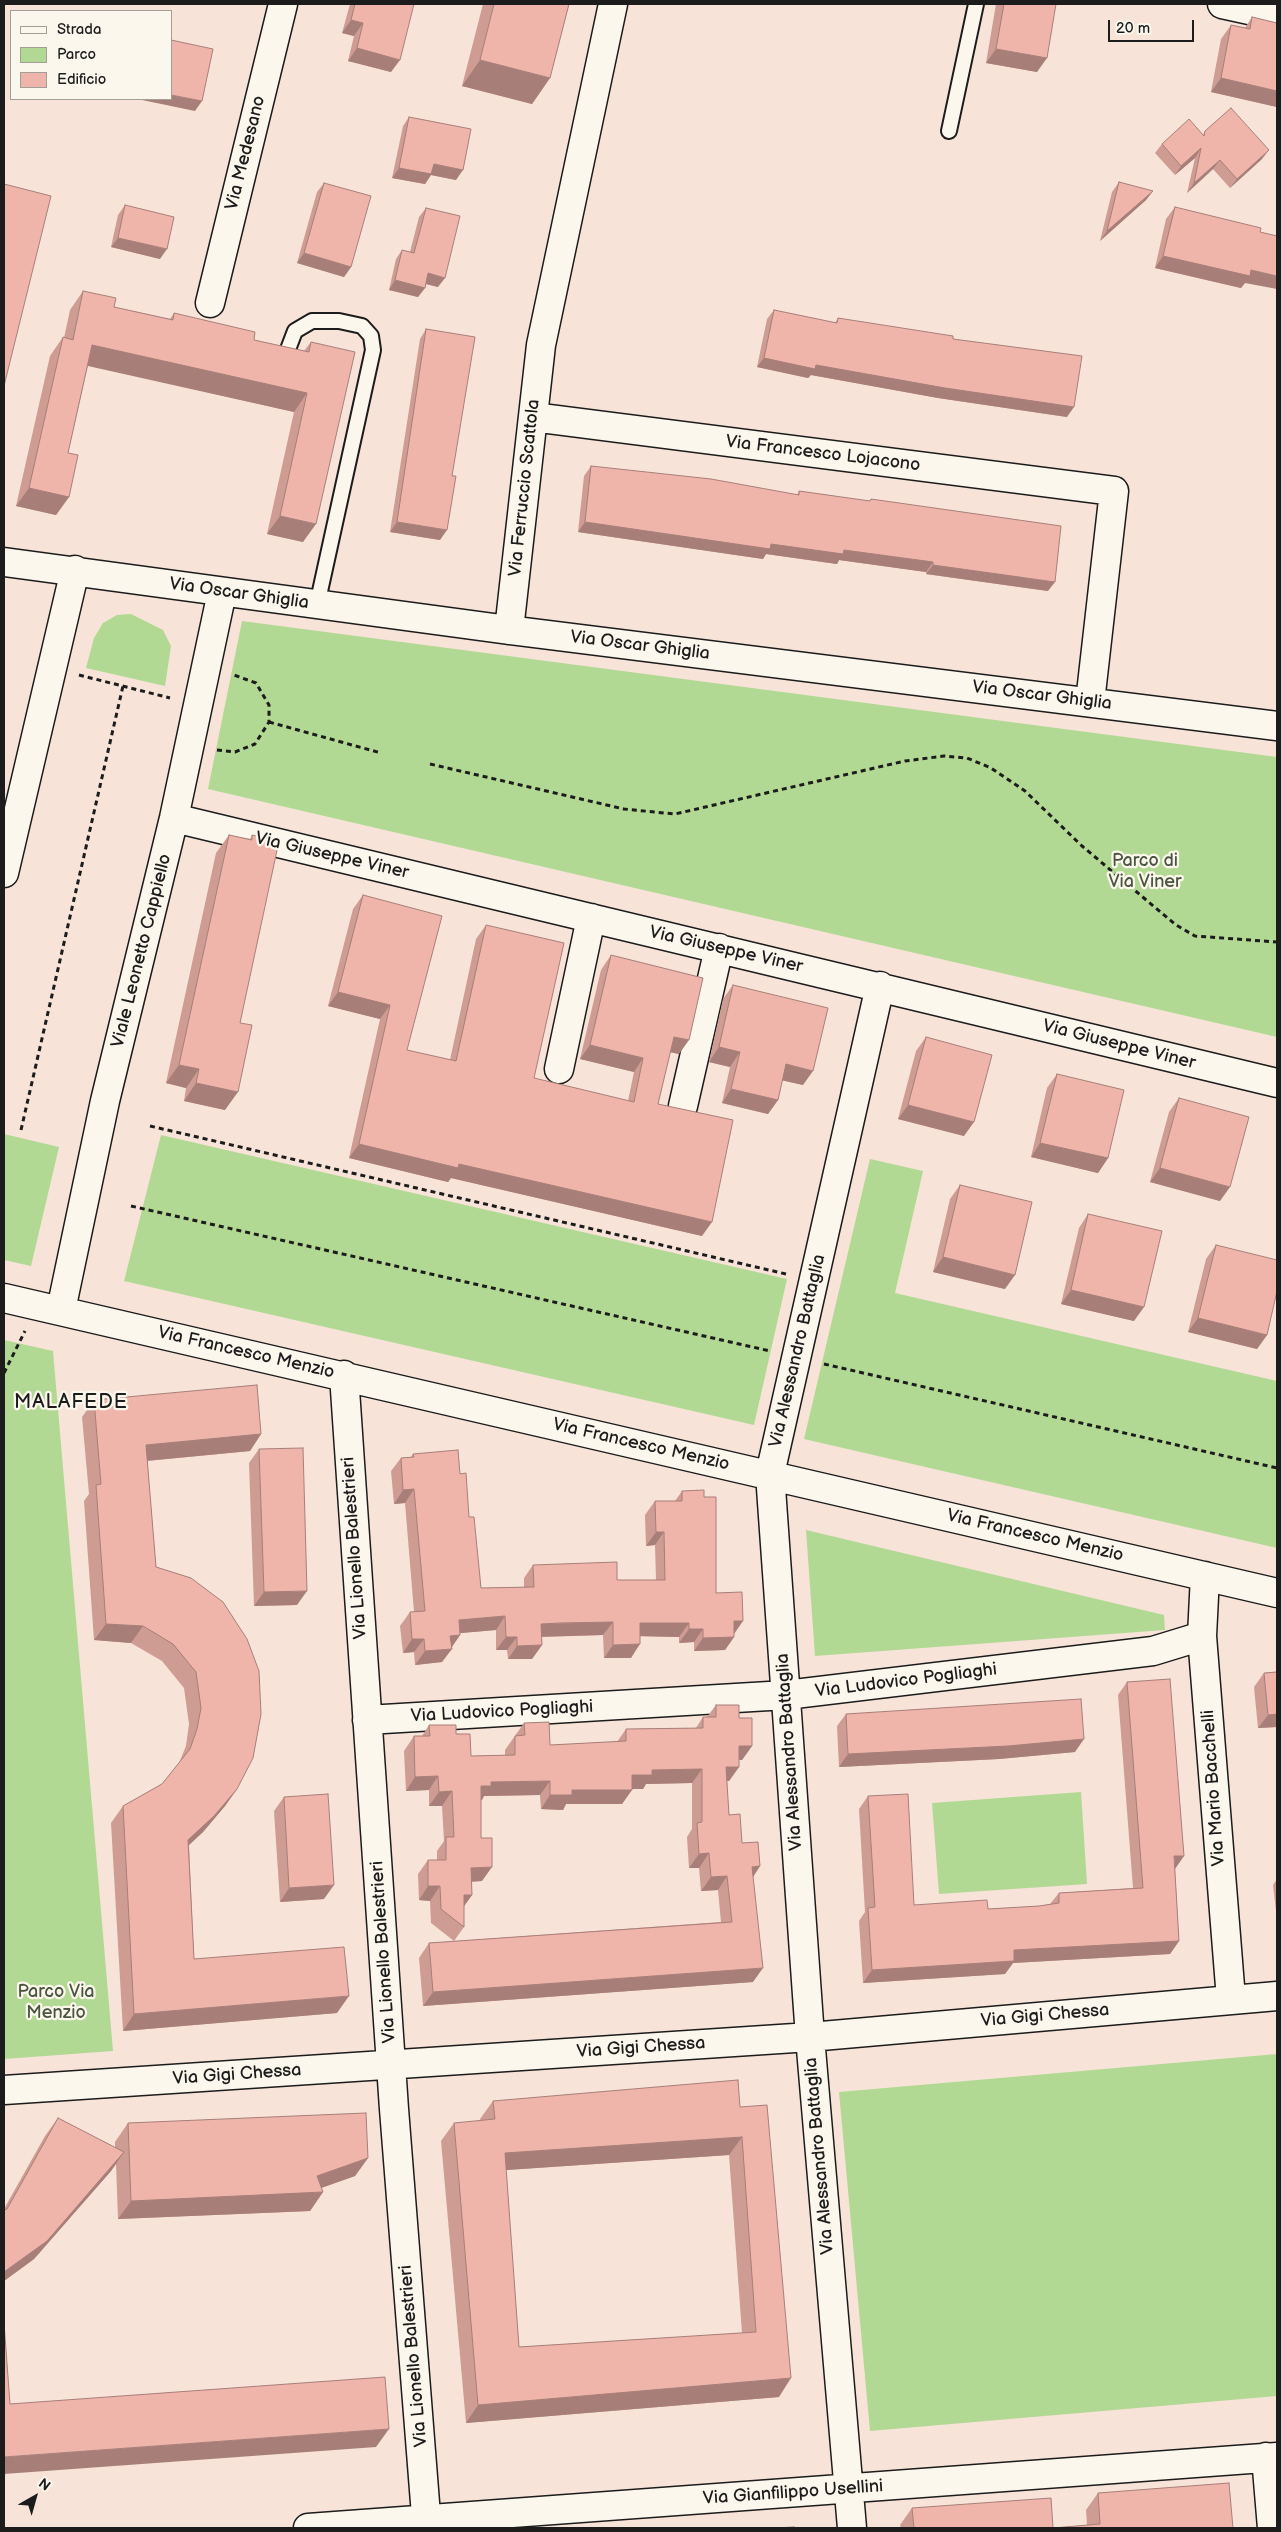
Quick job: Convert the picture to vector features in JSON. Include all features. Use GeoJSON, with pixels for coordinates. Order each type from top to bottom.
{"type":"FeatureCollection","features":[{"type":"Feature","properties":{"kind":"street","name":"Via Medesano"},"geometry":{"type":"LineString","coordinates":[[210,303],[283,4]]}},
{"type":"Feature","properties":{"kind":"street","name":"Via Ferruccio Scattola"},"geometry":{"type":"LineString","coordinates":[[509,630],[541,345],[613,4]]}},
{"type":"Feature","properties":{"kind":"street"},"geometry":{"type":"LineString","coordinates":[[1222,4],[1277,16]]}},
{"type":"Feature","properties":{"kind":"street","name":"Via Francesco Lojacono"},"geometry":{"type":"LineString","coordinates":[[533,418],[1114,491],[1090,702]]}},
{"type":"Feature","properties":{"kind":"street","name":"Via Oscar Ghiglia"},"geometry":{"type":"LineString","coordinates":[[4,562],[75,570],[222,592],[509,630],[1277,726]]}},
{"type":"Feature","properties":{"kind":"street"},"geometry":{"type":"LineString","coordinates":[[4,873],[75,570]]}},
{"type":"Feature","properties":{"kind":"street","name":"Viale Leonetto Cappiello"},"geometry":{"type":"LineString","coordinates":[[49,1308],[105,1102],[174,818],[222,592]]}},
{"type":"Feature","properties":{"kind":"street","name":"Via Giuseppe Viner"},"geometry":{"type":"LineString","coordinates":[[174,818],[880,986],[1277,1083]]}},
{"type":"Feature","properties":{"kind":"street"},"geometry":{"type":"LineString","coordinates":[[559,1069],[591,918]]}},
{"type":"Feature","properties":{"kind":"street"},"geometry":{"type":"LineString","coordinates":[[683,1106],[719,948]]}},
{"type":"Feature","properties":{"kind":"street","name":"Via Alessandro Battaglia"},"geometry":{"type":"LineString","coordinates":[[852,2528],[810,2037],[770,1474],[880,986]]}},
{"type":"Feature","properties":{"kind":"street","name":"Via Francesco Menzio"},"geometry":{"type":"LineString","coordinates":[[4,1298],[344,1375],[1277,1593]]}},
{"type":"Feature","properties":{"kind":"street","name":"Via Lionello Balestrieri"},"geometry":{"type":"LineString","coordinates":[[344,1375],[367,1720],[427,2524]]}},
{"type":"Feature","properties":{"kind":"street","name":"Via Mario Bacchelli"},"geometry":{"type":"LineString","coordinates":[[1205,1576],[1202,1636],[1231,1999]]}},
{"type":"Feature","properties":{"kind":"street","name":"Via Ludovico Pogliaghi"},"geometry":{"type":"LineString","coordinates":[[367,1720],[786,1695],[1153,1651],[1202,1636]]}},
{"type":"Feature","properties":{"kind":"street","name":"Via Gigi Chessa"},"geometry":{"type":"LineString","coordinates":[[4,2090],[810,2037],[1277,1996]]}},
{"type":"Feature","properties":{"kind":"street"},"geometry":{"type":"LineString","coordinates":[[1272,2457],[1272,2528]]}},
{"type":"Feature","properties":{"kind":"street","name":"Via Gianfilippo Usellini"},"geometry":{"type":"LineString","coordinates":[[308,2528],[427,2524],[849,2489],[1272,2457]]}},
{"type":"Feature","properties":{"kind":"lane"},"geometry":{"type":"LineString","coordinates":[[949,131],[976,4]]}},
{"type":"Feature","properties":{"kind":"lane"},"geometry":{"type":"LineString","coordinates":[[287,352],[295,331],[312,321],[339,321],[362,326],[371,336],[373,350],[317,604]]}},
{"type":"Feature","properties":{"kind":"path"},"geometry":{"type":"LineString","coordinates":[[52,668],[198,704]]}},
{"type":"Feature","properties":{"kind":"path"},"geometry":{"type":"LineString","coordinates":[[190,746],[234,752],[255,744],[269,722],[269,705],[256,683],[238,676],[206,669]]}},
{"type":"Feature","properties":{"kind":"path"},"geometry":{"type":"LineString","coordinates":[[21,1130],[122,686]]}},
{"type":"Feature","properties":{"kind":"path"},"geometry":{"type":"LineString","coordinates":[[269,722],[381,753]]}},
{"type":"Feature","properties":{"kind":"path"},"geometry":{"type":"LineString","coordinates":[[430,764],[624,809],[675,814],[905,761],[944,756],[967,758],[990,768],[1025,791],[1082,846],[1176,926],[1195,936],[1277,942]]}},
{"type":"Feature","properties":{"kind":"path"},"geometry":{"type":"LineString","coordinates":[[150,1126],[813,1281]]}},
{"type":"Feature","properties":{"kind":"path"},"geometry":{"type":"LineString","coordinates":[[131,1206],[1277,1468]]}},
{"type":"Feature","properties":{"kind":"path"},"geometry":{"type":"LineString","coordinates":[[4,1373],[49,1308]]}},
{"type":"Feature","properties":{"kind":"green space"},"geometry":{"type":"Polygon","coordinates":[[[131,614],[163,630],[171,646],[165,686],[86,668],[94,638],[103,623],[117,615],[131,614]]]}},
{"type":"Feature","properties":{"kind":"green space","name":"Parco di Via Viner"},"geometry":{"type":"Polygon","coordinates":[[[242,621],[1277,757],[1277,1037],[208,789],[242,621]]]}},
{"type":"Feature","properties":{"kind":"green space"},"geometry":{"type":"Polygon","coordinates":[[[4,1134],[59,1147],[31,1266],[4,1260],[4,1134]]]}},
{"type":"Feature","properties":{"kind":"green space"},"geometry":{"type":"Polygon","coordinates":[[[161,1135],[787,1279],[754,1425],[124,1281],[161,1135]]]}},
{"type":"Feature","properties":{"kind":"green space"},"geometry":{"type":"Polygon","coordinates":[[[870,1159],[923,1171],[895,1293],[1277,1381],[1277,1548],[804,1439],[870,1159]]]}},
{"type":"Feature","properties":{"kind":"green space","name":"Parco Via Menzio"},"geometry":{"type":"Polygon","coordinates":[[[4,1340],[53,1351],[113,2051],[4,2059],[4,1340]]]}},
{"type":"Feature","properties":{"kind":"green space"},"geometry":{"type":"Polygon","coordinates":[[[806,1530],[1164,1615],[1165,1630],[815,1656],[806,1530]]]}},
{"type":"Feature","properties":{"kind":"green space"},"geometry":{"type":"Polygon","coordinates":[[[1081,1792],[1087,1884],[939,1894],[932,1803],[1081,1792]]]}},
{"type":"Feature","properties":{"kind":"green space"},"geometry":{"type":"Polygon","coordinates":[[[1277,2054],[1277,2396],[870,2431],[839,2092],[1277,2054]]]}},
{"type":"Feature","properties":{"kind":"building"},"geometry":{"type":"Polygon","coordinates":[[[355,4],[414,4],[400,60],[357,48],[363,23],[351,20],[355,4]]]}},
{"type":"Feature","properties":{"kind":"building"},"geometry":{"type":"Polygon","coordinates":[[[494,4],[569,4],[550,78],[480,60],[494,4]]]}},
{"type":"Feature","properties":{"kind":"building"},"geometry":{"type":"Polygon","coordinates":[[[1004,4],[1056,4],[1047,58],[996,49],[1004,4]]]}},
{"type":"Feature","properties":{"kind":"building"},"geometry":{"type":"Polygon","coordinates":[[[1252,17],[1277,23],[1277,91],[1221,78],[1231,25],[1250,29],[1252,17]]]}},
{"type":"Feature","properties":{"kind":"building"},"geometry":{"type":"Polygon","coordinates":[[[172,40],[213,49],[202,101],[172,95],[172,40]]]}},
{"type":"Feature","properties":{"kind":"building"},"geometry":{"type":"Polygon","coordinates":[[[1231,108],[1269,150],[1237,179],[1220,160],[1194,183],[1201,148],[1181,166],[1162,144],[1189,119],[1204,136],[1205,131],[1231,108]]]}},
{"type":"Feature","properties":{"kind":"building"},"geometry":{"type":"Polygon","coordinates":[[[409,117],[471,129],[463,170],[434,164],[431,174],[399,168],[409,117]]]}},
{"type":"Feature","properties":{"kind":"building"},"geometry":{"type":"Polygon","coordinates":[[[1119,182],[1153,191],[1107,231],[1119,182]]]}},
{"type":"Feature","properties":{"kind":"building"},"geometry":{"type":"Polygon","coordinates":[[[324,183],[371,196],[351,267],[304,253],[324,183]]]}},
{"type":"Feature","properties":{"kind":"building"},"geometry":{"type":"Polygon","coordinates":[[[4,184],[51,196],[4,386],[4,184]]]}},
{"type":"Feature","properties":{"kind":"building"},"geometry":{"type":"Polygon","coordinates":[[[125,205],[174,217],[167,249],[118,238],[125,205]]]}},
{"type":"Feature","properties":{"kind":"building"},"geometry":{"type":"Polygon","coordinates":[[[1175,207],[1261,228],[1260,232],[1277,236],[1277,276],[1251,270],[1250,276],[1163,256],[1175,207]]]}},
{"type":"Feature","properties":{"kind":"building"},"geometry":{"type":"Polygon","coordinates":[[[426,208],[460,216],[445,278],[428,273],[425,288],[395,280],[402,250],[414,253],[426,208]]]}},
{"type":"Feature","properties":{"kind":"building"},"geometry":{"type":"Polygon","coordinates":[[[83,291],[116,298],[114,307],[173,320],[174,313],[255,332],[254,340],[309,352],[311,342],[355,352],[316,524],[280,516],[307,393],[92,345],[68,453],[78,455],[69,497],[29,488],[63,337],[73,340],[83,291]]]}},
{"type":"Feature","properties":{"kind":"building"},"geometry":{"type":"Polygon","coordinates":[[[774,310],[837,323],[838,318],[953,336],[953,339],[1082,356],[1074,407],[945,388],[816,365],[815,369],[764,358],[774,310]]]}},
{"type":"Feature","properties":{"kind":"building"},"geometry":{"type":"Polygon","coordinates":[[[426,329],[475,337],[452,476],[456,476],[447,530],[397,522],[426,329]]]}},
{"type":"Feature","properties":{"kind":"building"},"geometry":{"type":"Polygon","coordinates":[[[591,466],[711,479],[799,495],[799,491],[870,501],[871,499],[1061,526],[1055,582],[844,550],[843,554],[771,544],[770,549],[585,522],[591,466]]]}},
{"type":"Feature","properties":{"kind":"building"},"geometry":{"type":"Polygon","coordinates":[[[229,835],[252,840],[252,835],[279,841],[240,1023],[252,1025],[238,1092],[196,1083],[199,1069],[179,1065],[229,835]]]}},
{"type":"Feature","properties":{"kind":"building"},"geometry":{"type":"Polygon","coordinates":[[[363,895],[442,916],[407,1050],[456,1061],[486,925],[564,943],[534,1078],[634,1102],[643,1058],[590,1045],[611,955],[703,978],[689,1040],[674,1037],[658,1104],[733,1120],[712,1222],[459,1164],[458,1168],[359,1144],[390,1005],[338,992],[363,895]]]}},
{"type":"Feature","properties":{"kind":"building"},"geometry":{"type":"Polygon","coordinates":[[[733,985],[828,1008],[813,1071],[786,1064],[778,1100],[731,1089],[740,1052],[719,1047],[733,985]]]}},
{"type":"Feature","properties":{"kind":"building"},"geometry":{"type":"Polygon","coordinates":[[[926,1037],[992,1055],[974,1122],[908,1105],[926,1037]]]}},
{"type":"Feature","properties":{"kind":"building"},"geometry":{"type":"Polygon","coordinates":[[[1057,1074],[1124,1090],[1108,1158],[1040,1143],[1057,1074]]]}},
{"type":"Feature","properties":{"kind":"building"},"geometry":{"type":"Polygon","coordinates":[[[1179,1098],[1249,1117],[1230,1187],[1160,1168],[1179,1098]]]}},
{"type":"Feature","properties":{"kind":"building"},"geometry":{"type":"Polygon","coordinates":[[[960,1185],[1032,1202],[1015,1275],[943,1257],[960,1185]]]}},
{"type":"Feature","properties":{"kind":"building"},"geometry":{"type":"Polygon","coordinates":[[[1088,1214],[1162,1231],[1144,1307],[1071,1290],[1088,1214]]]}},
{"type":"Feature","properties":{"kind":"building"},"geometry":{"type":"Polygon","coordinates":[[[1216,1245],[1277,1260],[1277,1291],[1267,1335],[1198,1318],[1216,1245]]]}},
{"type":"Feature","properties":{"kind":"building"},"geometry":{"type":"Polygon","coordinates":[[[257,1385],[261,1434],[146,1445],[156,1567],[191,1578],[223,1602],[247,1639],[259,1671],[261,1714],[253,1758],[237,1789],[214,1816],[188,1840],[194,1959],[344,1947],[349,1996],[134,2014],[123,1806],[162,1784],[190,1749],[197,1729],[201,1708],[196,1672],[173,1644],[143,1626],[106,1624],[96,1485],[101,1484],[94,1400],[257,1385]]]}},
{"type":"Feature","properties":{"kind":"building"},"geometry":{"type":"Polygon","coordinates":[[[303,1448],[307,1591],[264,1592],[259,1449],[303,1448]]]}},
{"type":"Feature","properties":{"kind":"building"},"geometry":{"type":"Polygon","coordinates":[[[458,1450],[460,1474],[466,1473],[469,1517],[474,1517],[481,1588],[534,1587],[533,1565],[617,1562],[617,1580],[665,1580],[664,1532],[656,1532],[655,1501],[682,1501],[682,1491],[704,1490],[704,1497],[716,1497],[716,1593],[742,1592],[743,1621],[734,1621],[734,1637],[703,1638],[703,1629],[689,1629],[689,1623],[640,1623],[640,1644],[613,1645],[613,1622],[560,1623],[541,1624],[542,1645],[517,1646],[517,1637],[506,1637],[505,1616],[459,1620],[460,1635],[450,1636],[452,1649],[425,1651],[424,1639],[412,1639],[410,1612],[425,1611],[414,1489],[403,1490],[401,1458],[414,1457],[413,1454],[458,1450]]]}},
{"type":"Feature","properties":{"kind":"building"},"geometry":{"type":"Polygon","coordinates":[[[1277,1672],[1277,1714],[1268,1715],[1264,1673],[1277,1672]]]}},
{"type":"Feature","properties":{"kind":"building"},"geometry":{"type":"Polygon","coordinates":[[[1170,1679],[1184,1856],[1174,1856],[1179,1941],[1014,1950],[1014,1961],[872,1970],[868,1908],[875,1907],[868,1796],[908,1794],[914,1905],[987,1900],[988,1909],[1039,1906],[1059,1903],[1059,1893],[1143,1888],[1127,1682],[1170,1679]]]}},
{"type":"Feature","properties":{"kind":"building"},"geometry":{"type":"Polygon","coordinates":[[[1081,1699],[1084,1739],[1008,1746],[848,1754],[846,1714],[1081,1699]]]}},
{"type":"Feature","properties":{"kind":"building"},"geometry":{"type":"Polygon","coordinates":[[[716,1705],[739,1705],[739,1718],[752,1718],[752,1746],[739,1746],[739,1767],[726,1767],[729,1815],[740,1814],[742,1843],[758,1842],[760,1866],[752,1867],[763,1968],[433,1992],[429,1943],[732,1922],[727,1876],[711,1877],[709,1853],[699,1854],[697,1823],[702,1822],[702,1769],[652,1770],[652,1775],[632,1775],[632,1790],[572,1790],[572,1795],[550,1795],[550,1781],[491,1782],[491,1786],[481,1786],[481,1838],[492,1838],[492,1867],[471,1868],[472,1895],[464,1895],[464,1927],[441,1909],[440,1886],[428,1886],[428,1860],[446,1860],[446,1837],[454,1837],[452,1791],[439,1792],[438,1776],[415,1777],[414,1736],[430,1736],[429,1725],[456,1725],[456,1734],[470,1734],[471,1756],[515,1755],[515,1736],[525,1735],[524,1723],[549,1722],[550,1745],[626,1741],[626,1729],[703,1728],[703,1717],[716,1717],[716,1705]]]}},
{"type":"Feature","properties":{"kind":"building"},"geometry":{"type":"Polygon","coordinates":[[[328,1794],[334,1885],[289,1888],[284,1797],[328,1794]]]}},
{"type":"Feature","properties":{"kind":"building"},"geometry":{"type":"Polygon","coordinates":[[[738,2080],[740,2107],[767,2105],[791,2378],[478,2405],[454,2123],[495,2119],[493,2101],[738,2080]],[[742,2137],[505,2153],[519,2347],[756,2332],[742,2137]]]}},
{"type":"Feature","properties":{"kind":"building"},"geometry":{"type":"Polygon","coordinates":[[[366,2113],[368,2158],[317,2176],[323,2192],[131,2201],[128,2123],[366,2113]]]}},
{"type":"Feature","properties":{"kind":"building"},"geometry":{"type":"Polygon","coordinates":[[[58,2118],[124,2152],[47,2241],[4,2272],[4,2210],[7,2209],[58,2118]]]}},
{"type":"Feature","properties":{"kind":"building"},"geometry":{"type":"Polygon","coordinates":[[[4,2323],[10,2404],[385,2377],[389,2429],[4,2457],[4,2323]]]}},
{"type":"Feature","properties":{"kind":"building"},"geometry":{"type":"Polygon","coordinates":[[[1229,2483],[1233,2528],[1053,2528],[1100,2524],[1098,2493],[1229,2483]]]}},
{"type":"Feature","properties":{"kind":"building"},"geometry":{"type":"Polygon","coordinates":[[[1051,2498],[1053,2528],[914,2528],[912,2508],[1051,2498]]]}},
{"type":"Feature","properties":{"kind":"district","name":"MALAFEDE"},"geometry":{"type":"Point","coordinates":[71,1403]}}]}
